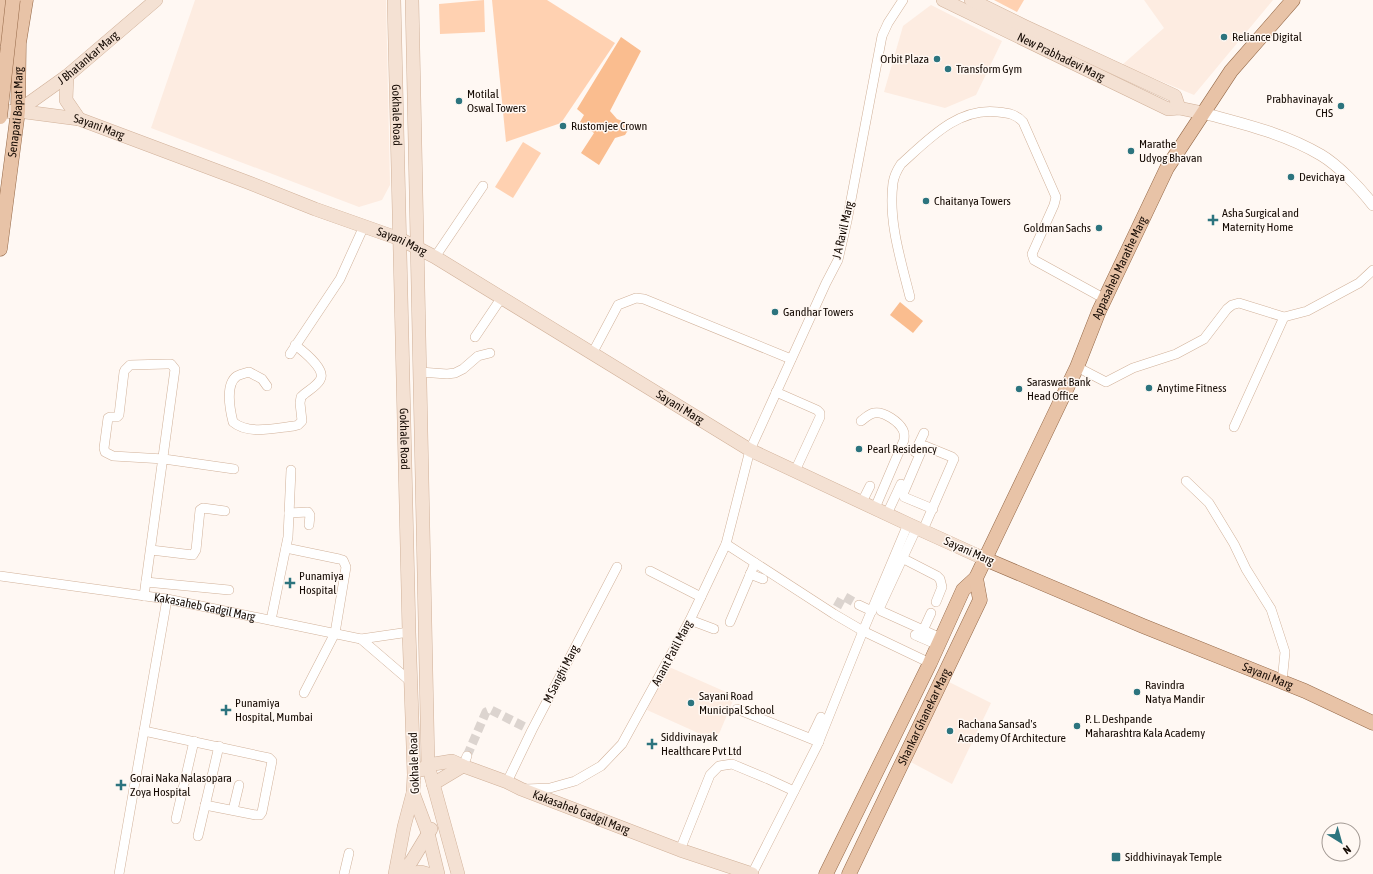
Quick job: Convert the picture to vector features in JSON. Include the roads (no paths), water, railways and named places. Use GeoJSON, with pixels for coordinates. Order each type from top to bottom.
{"type":"FeatureCollection","features":[{"type":"Feature","properties":{"kind":"main road"},"geometry":{"type":"LineString","coordinates":[[0,38],[3,0]]}},
{"type":"Feature","properties":{"kind":"main road"},"geometry":{"type":"LineString","coordinates":[[0,117],[13,0]]}},
{"type":"Feature","properties":{"kind":"main road","name":"Senapati Bapat Marg"},"geometry":{"type":"LineString","coordinates":[[0,249],[18,111],[18,43],[26,0]]}},
{"type":"Feature","properties":{"kind":"main road","name":"J Bhatankar Marg"},"geometry":{"type":"LineString","coordinates":[[18,111],[66,76],[156,0]]}},
{"type":"Feature","properties":{"kind":"main road","name":"Gokhale Road"},"geometry":{"type":"LineString","coordinates":[[394,0],[409,632],[414,775],[413,793],[428,833],[438,874]]}},
{"type":"Feature","properties":{"kind":"main road","name":"Gokhale Road"},"geometry":{"type":"LineString","coordinates":[[412,0],[428,765],[458,874]]}},
{"type":"Feature","properties":{"kind":"main road","name":"New Prabhadevi Marg"},"geometry":{"type":"LineString","coordinates":[[943,0],[1168,110],[1179,108],[1203,113]]}},
{"type":"Feature","properties":{"kind":"main road","name":"New Prabhadevi Marg"},"geometry":{"type":"LineString","coordinates":[[971,0],[1175,96],[1179,108]]}},
{"type":"Feature","properties":{"kind":"main road","name":"Appasaheb Marathe Marg"},"geometry":{"type":"LineString","coordinates":[[985,559],[1077,367],[1105,299],[1167,168],[1231,71],[1293,0]]}},
{"type":"Feature","properties":{"kind":"main road"},"geometry":{"type":"LineString","coordinates":[[66,76],[66,100],[79,118]]}},
{"type":"Feature","properties":{"kind":"main road","name":"Sayani Marg"},"geometry":{"type":"LineString","coordinates":[[0,112],[18,111],[79,118],[247,182],[315,210],[400,239],[435,257],[593,352],[750,450],[985,559],[1143,626],[1282,682],[1345,709],[1373,723]]}},
{"type":"Feature","properties":{"kind":"main road"},"geometry":{"type":"LineString","coordinates":[[826,874],[930,662],[963,590],[976,578],[985,559]]}},
{"type":"Feature","properties":{"kind":"main road","name":"Shankar Ghanekar Marg"},"geometry":{"type":"LineString","coordinates":[[849,874],[980,600],[976,578]]}},
{"type":"Feature","properties":{"kind":"main road"},"geometry":{"type":"LineString","coordinates":[[1345,709],[1373,734]]}},
{"type":"Feature","properties":{"kind":"main road","name":"Kakasaheb Gadgil Marg"},"geometry":{"type":"LineString","coordinates":[[414,775],[428,765],[452,761],[465,761],[521,789],[680,850],[752,874]]}},
{"type":"Feature","properties":{"kind":"main road"},"geometry":{"type":"LineString","coordinates":[[433,784],[465,761]]}},
{"type":"Feature","properties":{"kind":"main road"},"geometry":{"type":"LineString","coordinates":[[394,874],[413,793]]}},
{"type":"Feature","properties":{"kind":"main road"},"geometry":{"type":"LineString","coordinates":[[400,874],[411,862],[441,814]]}},
{"type":"Feature","properties":{"kind":"main road"},"geometry":{"type":"LineString","coordinates":[[410,874],[421,872],[428,874]]}},
{"type":"Feature","properties":{"kind":"street","name":"J A Ravil Marg"},"geometry":{"type":"LineString","coordinates":[[750,450],[826,283],[838,260],[847,221],[882,36],[888,23],[904,0]]}},
{"type":"Feature","properties":{"kind":"street"},"geometry":{"type":"LineString","coordinates":[[910,297],[894,230],[892,206],[893,183],[896,172],[901,164],[952,122],[969,114],[987,110],[1013,114],[1023,122],[1056,197],[1054,205],[1032,254],[1034,260],[1105,299]]}},
{"type":"Feature","properties":{"kind":"street","name":"New Prabhadevi Marg"},"geometry":{"type":"LineString","coordinates":[[1203,113],[1250,125],[1281,135],[1321,155],[1332,163],[1364,193],[1373,206]]}},
{"type":"Feature","properties":{"kind":"street"},"geometry":{"type":"LineString","coordinates":[[435,257],[483,186]]}},
{"type":"Feature","properties":{"kind":"street"},"geometry":{"type":"LineString","coordinates":[[290,354],[340,279],[364,226]]}},
{"type":"Feature","properties":{"kind":"street"},"geometry":{"type":"LineString","coordinates":[[1077,367],[1106,382],[1133,368],[1176,354],[1204,340],[1227,309],[1232,305],[1239,303],[1284,317],[1306,311],[1359,283],[1373,270]]}},
{"type":"Feature","properties":{"kind":"street"},"geometry":{"type":"LineString","coordinates":[[475,337],[502,298]]}},
{"type":"Feature","properties":{"kind":"street"},"geometry":{"type":"LineString","coordinates":[[593,352],[618,305],[636,298],[644,299],[791,359]]}},
{"type":"Feature","properties":{"kind":"street"},"geometry":{"type":"LineString","coordinates":[[1234,427],[1284,317]]}},
{"type":"Feature","properties":{"kind":"street"},"geometry":{"type":"LineString","coordinates":[[267,386],[262,379],[250,372],[237,376],[233,381],[229,399],[232,422],[238,427],[250,430],[294,426],[298,425],[302,421],[300,403],[301,396],[322,379],[322,374],[317,365],[295,345]]}},
{"type":"Feature","properties":{"kind":"street"},"geometry":{"type":"LineString","coordinates":[[420,372],[455,373],[463,369],[478,356],[490,353]]}},
{"type":"Feature","properties":{"kind":"street"},"geometry":{"type":"LineString","coordinates":[[144,596],[164,459],[175,369],[171,364],[168,364],[130,365],[125,370],[119,415],[108,418],[104,448],[105,452],[112,456],[164,459],[234,469]]}},
{"type":"Feature","properties":{"kind":"street"},"geometry":{"type":"LineString","coordinates":[[776,392],[817,410],[820,413],[820,417],[795,470]]}},
{"type":"Feature","properties":{"kind":"street"},"geometry":{"type":"LineString","coordinates":[[861,421],[868,415],[876,412],[884,414],[899,425],[905,434],[904,440],[874,508]]}},
{"type":"Feature","properties":{"kind":"street"},"geometry":{"type":"LineString","coordinates":[[888,514],[924,433]]}},
{"type":"Feature","properties":{"kind":"street"},"geometry":{"type":"LineString","coordinates":[[752,874],[794,791],[823,718],[872,611],[916,527],[933,509],[954,459],[926,446],[923,447],[903,494],[904,496],[933,509]]}},
{"type":"Feature","properties":{"kind":"street","name":"Anant Patil Marg"},"geometry":{"type":"LineString","coordinates":[[521,789],[550,788],[575,781],[601,766],[622,744],[690,620],[726,544],[750,450]]}},
{"type":"Feature","properties":{"kind":"street"},"geometry":{"type":"LineString","coordinates":[[271,620],[288,537],[291,470]]}},
{"type":"Feature","properties":{"kind":"street"},"geometry":{"type":"LineString","coordinates":[[1186,481],[1209,504],[1271,609],[1285,652],[1282,682]]}},
{"type":"Feature","properties":{"kind":"street"},"geometry":{"type":"LineString","coordinates":[[862,502],[870,486]]}},
{"type":"Feature","properties":{"kind":"street"},"geometry":{"type":"LineString","coordinates":[[151,550],[192,555],[196,550],[200,510],[203,508],[225,511]]}},
{"type":"Feature","properties":{"kind":"street"},"geometry":{"type":"LineString","coordinates":[[289,513],[308,512],[310,515],[309,525]]}},
{"type":"Feature","properties":{"kind":"street"},"geometry":{"type":"LineString","coordinates":[[916,527],[880,607],[881,611],[919,633],[939,642]]}},
{"type":"Feature","properties":{"kind":"street"},"geometry":{"type":"LineString","coordinates":[[726,544],[835,611],[863,630],[930,662]]}},
{"type":"Feature","properties":{"kind":"street"},"geometry":{"type":"LineString","coordinates":[[286,548],[339,558],[346,567],[335,633],[304,693]]}},
{"type":"Feature","properties":{"kind":"street"},"geometry":{"type":"LineString","coordinates":[[902,558],[940,579],[942,587],[936,602]]}},
{"type":"Feature","properties":{"kind":"street"},"geometry":{"type":"LineString","coordinates":[[730,622],[755,562]]}},
{"type":"Feature","properties":{"kind":"street","name":"M Sanghi Marg"},"geometry":{"type":"LineString","coordinates":[[507,782],[530,729],[617,567]]}},
{"type":"Feature","properties":{"kind":"street"},"geometry":{"type":"LineString","coordinates":[[650,571],[700,597]]}},
{"type":"Feature","properties":{"kind":"street"},"geometry":{"type":"LineString","coordinates":[[750,574],[763,579]]}},
{"type":"Feature","properties":{"kind":"street","name":"Kakasaheb Gadgil Marg"},"geometry":{"type":"LineString","coordinates":[[0,576],[168,599],[361,639],[409,632]]}},
{"type":"Feature","properties":{"kind":"street"},"geometry":{"type":"LineString","coordinates":[[146,582],[229,590]]}},
{"type":"Feature","properties":{"kind":"street"},"geometry":{"type":"LineString","coordinates":[[119,874],[168,599]]}},
{"type":"Feature","properties":{"kind":"street"},"geometry":{"type":"LineString","coordinates":[[859,605],[872,611]]}},
{"type":"Feature","properties":{"kind":"street"},"geometry":{"type":"LineString","coordinates":[[919,633],[931,613]]}},
{"type":"Feature","properties":{"kind":"street"},"geometry":{"type":"LineString","coordinates":[[690,620],[714,629]]}},
{"type":"Feature","properties":{"kind":"street"},"geometry":{"type":"LineString","coordinates":[[361,639],[411,682]]}},
{"type":"Feature","properties":{"kind":"street"},"geometry":{"type":"LineString","coordinates":[[737,709],[815,740]]}},
{"type":"Feature","properties":{"kind":"street"},"geometry":{"type":"LineString","coordinates":[[144,731],[218,746],[272,760],[261,813],[256,815],[206,804]]}},
{"type":"Feature","properties":{"kind":"street"},"geometry":{"type":"LineString","coordinates":[[176,819],[194,741]]}},
{"type":"Feature","properties":{"kind":"street"},"geometry":{"type":"LineString","coordinates":[[198,836],[218,746]]}},
{"type":"Feature","properties":{"kind":"street"},"geometry":{"type":"LineString","coordinates":[[680,850],[710,775],[719,766],[732,764],[794,791]]}},
{"type":"Feature","properties":{"kind":"street"},"geometry":{"type":"LineString","coordinates":[[233,810],[238,785]]}},
{"type":"Feature","properties":{"kind":"street"},"geometry":{"type":"LineString","coordinates":[[344,874],[349,853]]}},
{"type":"Feature","properties":{"kind":"tunnel"},"geometry":{"type":"LineString","coordinates":[[837,607],[842,598],[845,597],[859,605]]}},
{"type":"Feature","properties":{"kind":"tunnel"},"geometry":{"type":"LineString","coordinates":[[467,756],[486,712],[491,710],[527,728]]}},
{"type":"Feature","properties":{"kind":"place","name":"Reliance Digital"},"geometry":{"type":"Point","coordinates":[1224,37]}},
{"type":"Feature","properties":{"kind":"place","name":"Orbit Plaza"},"geometry":{"type":"Point","coordinates":[937,59]}},
{"type":"Feature","properties":{"kind":"place","name":"Transform Gym"},"geometry":{"type":"Point","coordinates":[948,69]}},
{"type":"Feature","properties":{"kind":"place","name":"Motilal Oswal Towers"},"geometry":{"type":"Point","coordinates":[459,101]}},
{"type":"Feature","properties":{"kind":"place","name":"Prabhavinayak CHS"},"geometry":{"type":"Point","coordinates":[1341,106]}},
{"type":"Feature","properties":{"kind":"place","name":"Rustomjee Crown"},"geometry":{"type":"Point","coordinates":[563,126]}},
{"type":"Feature","properties":{"kind":"place","name":"Marathe Udyog Bhavan"},"geometry":{"type":"Point","coordinates":[1131,151]}},
{"type":"Feature","properties":{"kind":"place","name":"Devichaya"},"geometry":{"type":"Point","coordinates":[1291,177]}},
{"type":"Feature","properties":{"kind":"place","name":"Chaitanya Towers"},"geometry":{"type":"Point","coordinates":[926,201]}},
{"type":"Feature","properties":{"kind":"place","name":"Asha Surgical and Maternity Home"},"geometry":{"type":"Point","coordinates":[1213,220]}},
{"type":"Feature","properties":{"kind":"place","name":"Goldman Sachs"},"geometry":{"type":"Point","coordinates":[1099,228]}},
{"type":"Feature","properties":{"kind":"place","name":"Gandhar Towers"},"geometry":{"type":"Point","coordinates":[775,312]}},
{"type":"Feature","properties":{"kind":"place","name":"Anytime Fitness"},"geometry":{"type":"Point","coordinates":[1149,388]}},
{"type":"Feature","properties":{"kind":"place","name":"Saraswat Bank Head Office"},"geometry":{"type":"Point","coordinates":[1019,389]}},
{"type":"Feature","properties":{"kind":"place","name":"Pearl Residency"},"geometry":{"type":"Point","coordinates":[859,449]}},
{"type":"Feature","properties":{"kind":"place","name":"Punamiya Hospital"},"geometry":{"type":"Point","coordinates":[290,583]}},
{"type":"Feature","properties":{"kind":"place","name":"Ravindra Natya Mandir"},"geometry":{"type":"Point","coordinates":[1137,692]}},
{"type":"Feature","properties":{"kind":"place","name":"Sayani Road Municipal School"},"geometry":{"type":"Point","coordinates":[691,703]}},
{"type":"Feature","properties":{"kind":"place","name":"Punamiya Hospital, Mumbai"},"geometry":{"type":"Point","coordinates":[226,710]}},
{"type":"Feature","properties":{"kind":"place","name":"P. L. Deshpande Maharashtra Kala Academy"},"geometry":{"type":"Point","coordinates":[1077,726]}},
{"type":"Feature","properties":{"kind":"place","name":"Rachana Sansad's Academy Of Architecture"},"geometry":{"type":"Point","coordinates":[950,731]}},
{"type":"Feature","properties":{"kind":"place","name":"Siddivinayak Healthcare Pvt Ltd"},"geometry":{"type":"Point","coordinates":[652,744]}},
{"type":"Feature","properties":{"kind":"place","name":"Gorai Naka Nalasopara Zoya Hospital"},"geometry":{"type":"Point","coordinates":[121,785]}},
{"type":"Feature","properties":{"kind":"place","name":"Siddhivinayak Temple"},"geometry":{"type":"Point","coordinates":[1116,857]}}]}
